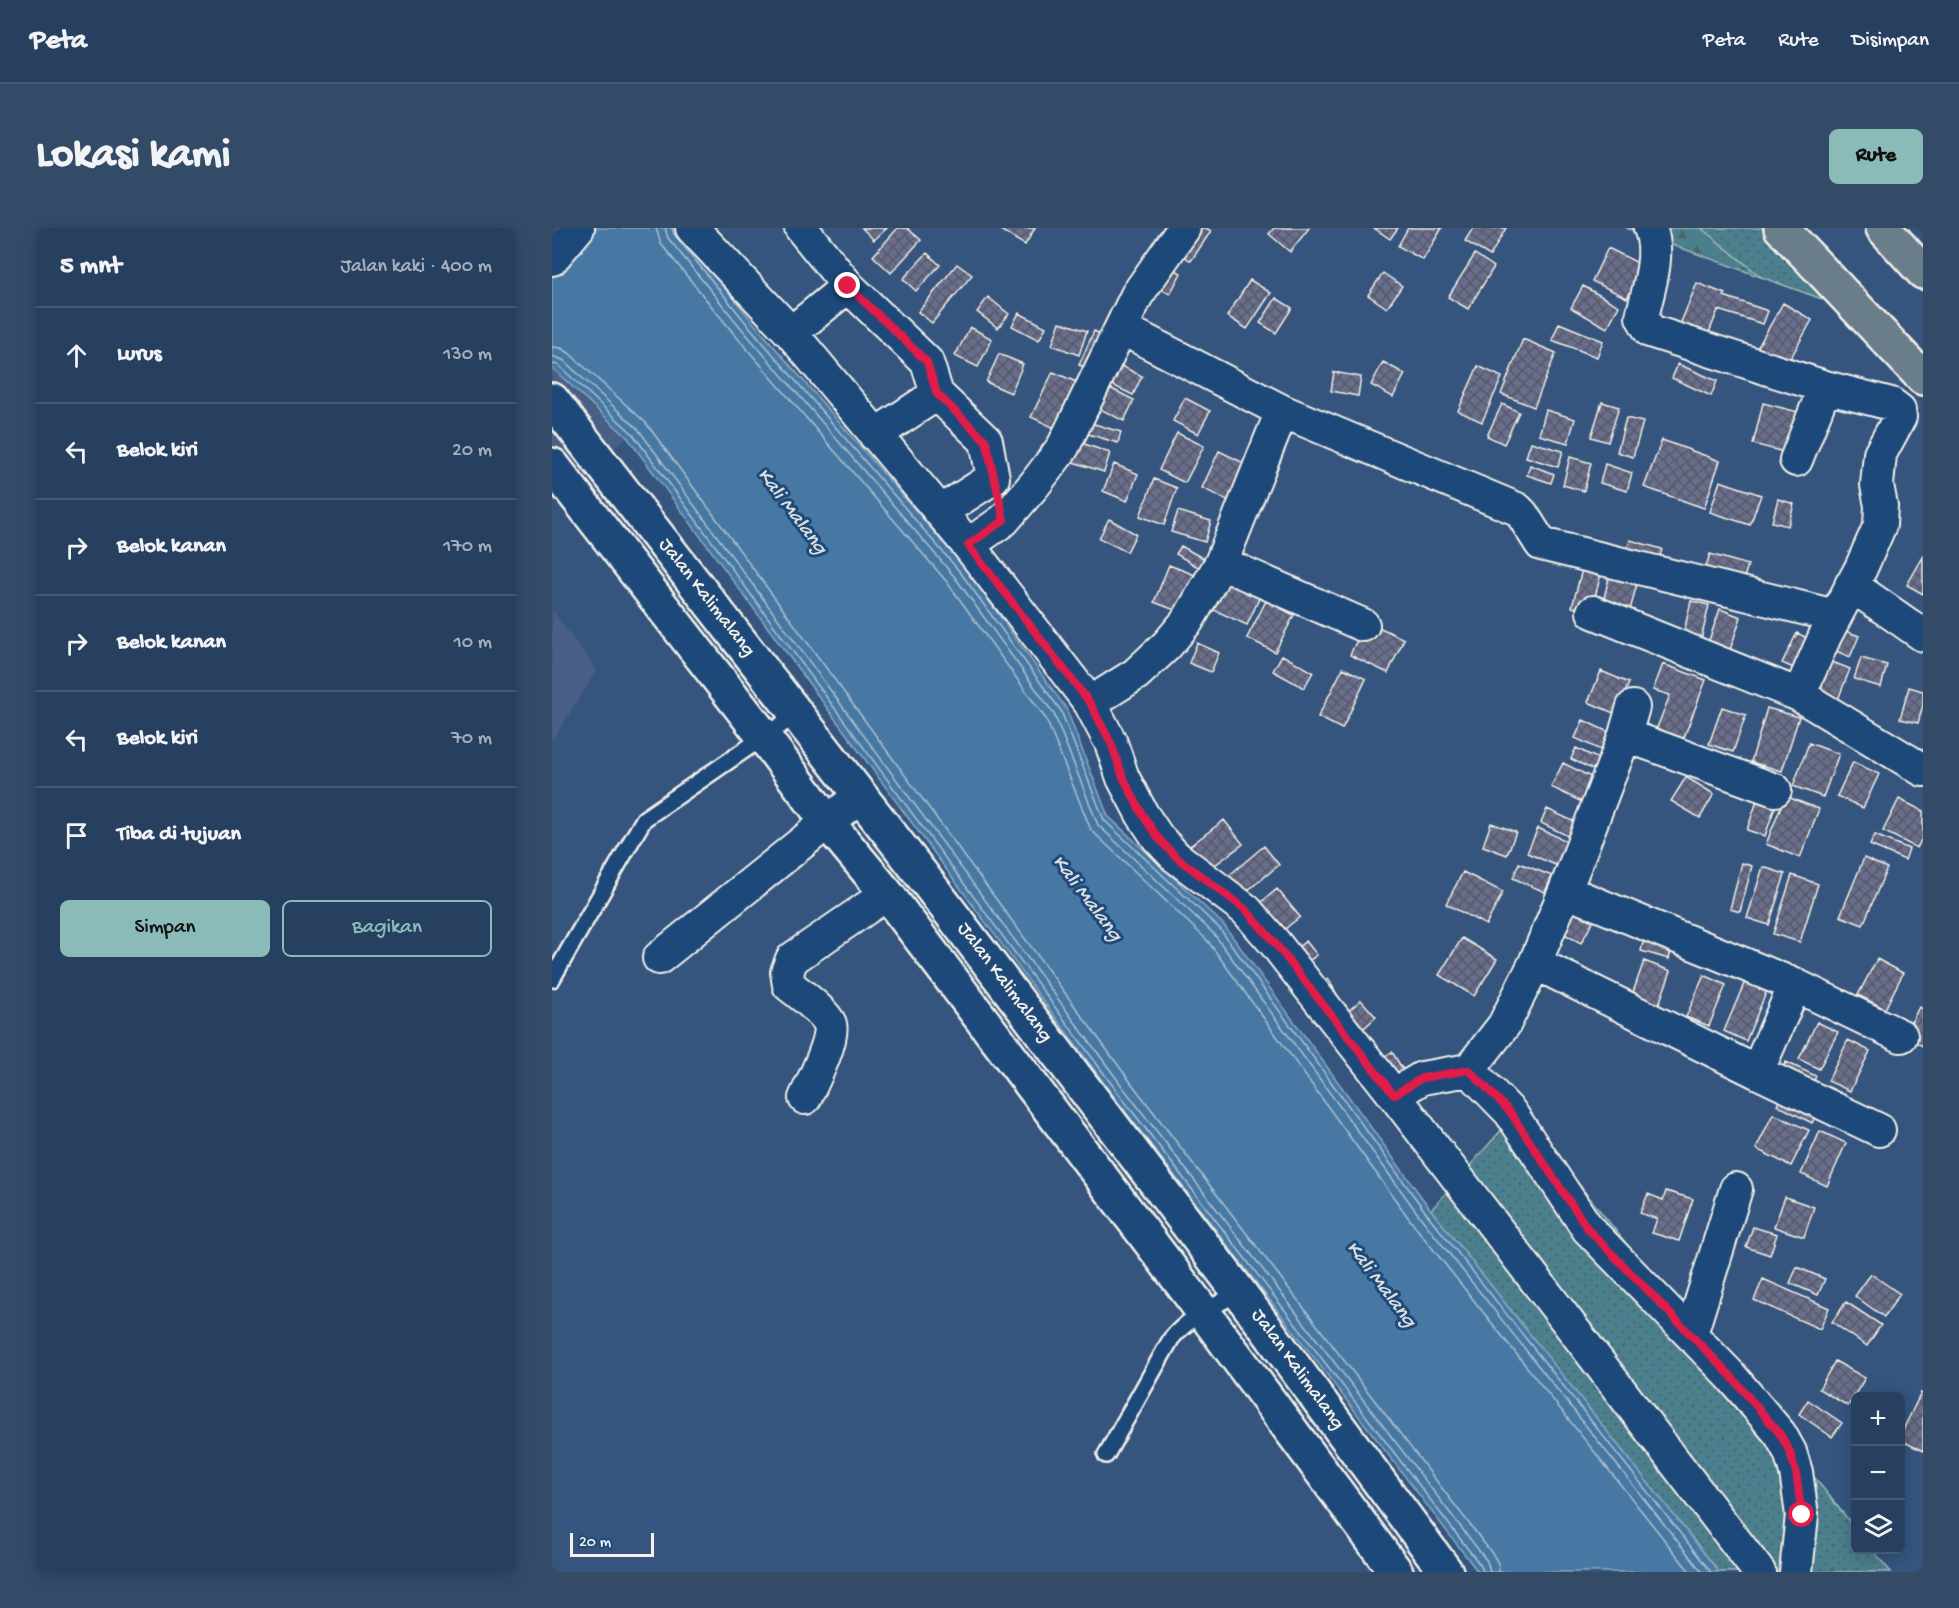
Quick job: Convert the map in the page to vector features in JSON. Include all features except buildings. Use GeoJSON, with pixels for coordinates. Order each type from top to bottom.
{"type":"FeatureCollection","features":[{"type":"Feature","properties":{"kind":"highway"},"geometry":{"type":"LineString","coordinates":[[1781,228],[1923,378]]}},
{"type":"Feature","properties":{"kind":"highway"},"geometry":{"type":"LineString","coordinates":[[1882,228],[1923,272]]}},
{"type":"Feature","properties":{"kind":"main road","name":"Jalan Kalimalang"},"geometry":{"type":"LineString","coordinates":[[552,400],[861,795],[1239,1292],[1446,1572]]}},
{"type":"Feature","properties":{"kind":"main road","name":"Jalan Kalimalang"},"geometry":{"type":"LineString","coordinates":[[552,465],[764,737],[828,823],[887,894],[1204,1313],[1396,1572]]}},
{"type":"Feature","properties":{"kind":"main road"},"geometry":{"type":"LineString","coordinates":[[1353,1514],[1385,1490]]}},
{"type":"Feature","properties":{"kind":"street"},"geometry":{"type":"LineString","coordinates":[[552,259],[578,228]]}},
{"type":"Feature","properties":{"kind":"street"},"geometry":{"type":"LineString","coordinates":[[692,228],[791,333],[968,545],[1090,703],[1111,743],[1123,777],[1142,814],[1158,838],[1176,857],[1246,910],[1274,942],[1759,1572]]}},
{"type":"Feature","properties":{"kind":"street"},"geometry":{"type":"LineString","coordinates":[[801,228],[848,286],[927,362],[937,394],[986,441],[1004,520]]}},
{"type":"Feature","properties":{"kind":"street"},"geometry":{"type":"LineString","coordinates":[[968,545],[1004,520],[1063,447],[1137,295],[1184,228]]}},
{"type":"Feature","properties":{"kind":"street"},"geometry":{"type":"LineString","coordinates":[[1650,228],[1654,260],[1642,317],[1650,331],[1825,387],[1891,404],[1899,410],[1899,420],[1878,462],[1877,484],[1882,516],[1880,525],[1799,695]]}},
{"type":"Feature","properties":{"kind":"street"},"geometry":{"type":"LineString","coordinates":[[791,333],[848,286]]}},
{"type":"Feature","properties":{"kind":"street"},"geometry":{"type":"LineString","coordinates":[[1121,328],[1282,411],[1517,509],[1541,544],[1835,616]]}},
{"type":"Feature","properties":{"kind":"street"},"geometry":{"type":"LineString","coordinates":[[1796,460],[1825,387]]}},
{"type":"Feature","properties":{"kind":"street"},"geometry":{"type":"LineString","coordinates":[[875,435],[937,394]]}},
{"type":"Feature","properties":{"kind":"street"},"geometry":{"type":"LineString","coordinates":[[1090,703],[1136,674],[1167,645],[1188,620],[1221,563],[1282,411]]}},
{"type":"Feature","properties":{"kind":"street"},"geometry":{"type":"LineString","coordinates":[[940,512],[993,478]]}},
{"type":"Feature","properties":{"kind":"street"},"geometry":{"type":"LineString","coordinates":[[1221,563],[1363,625]]}},
{"type":"Feature","properties":{"kind":"street"},"geometry":{"type":"LineString","coordinates":[[1851,585],[1923,635]]}},
{"type":"Feature","properties":{"kind":"street"},"geometry":{"type":"LineString","coordinates":[[1593,612],[1799,695],[1923,770]]}},
{"type":"Feature","properties":{"kind":"street"},"geometry":{"type":"LineString","coordinates":[[1394,1095],[1422,1078],[1469,1070],[1504,1025],[1535,963],[1565,891],[1629,721],[1775,790]]}},
{"type":"Feature","properties":{"kind":"street"},"geometry":{"type":"LineString","coordinates":[[659,958],[861,795]]}},
{"type":"Feature","properties":{"kind":"street"},"geometry":{"type":"LineString","coordinates":[[1565,891],[1795,985],[1901,1036]]}},
{"type":"Feature","properties":{"kind":"street"},"geometry":{"type":"LineString","coordinates":[[805,1098],[830,1037],[830,1025],[824,1016],[789,985],[788,972],[792,959],[887,894]]}},
{"type":"Feature","properties":{"kind":"street"},"geometry":{"type":"LineString","coordinates":[[1535,963],[1878,1130]]}},
{"type":"Feature","properties":{"kind":"street"},"geometry":{"type":"LineString","coordinates":[[1757,1072],[1795,985]]}},
{"type":"Feature","properties":{"kind":"street"},"geometry":{"type":"LineString","coordinates":[[1469,1070],[1510,1112],[1588,1229],[1730,1375],[1780,1434],[1790,1452],[1796,1472],[1802,1515],[1796,1572]]}},
{"type":"Feature","properties":{"kind":"street"},"geometry":{"type":"LineString","coordinates":[[1691,1335],[1736,1189]]}},
{"type":"Feature","properties":{"kind":"lane"},"geometry":{"type":"LineString","coordinates":[[552,979],[644,819],[797,714]]}},
{"type":"Feature","properties":{"kind":"lane"},"geometry":{"type":"LineString","coordinates":[[1106,1455],[1171,1339],[1183,1325],[1196,1316],[1239,1292]]}},
{"type":"Feature","properties":{"kind":"shaded area"},"geometry":{"type":"Polygon","coordinates":[[[552,368],[627,437],[552,504],[552,368]]]}},
{"type":"Feature","properties":{"kind":"shaded area"},"geometry":{"type":"Polygon","coordinates":[[[552,610],[597,670],[552,741],[552,610]]]}},
{"type":"Feature","properties":{"kind":"green space"},"geometry":{"type":"Polygon","coordinates":[[[1626,228],[1701,228],[1761,277],[1626,228]]]}},
{"type":"Feature","properties":{"kind":"green space"},"geometry":{"type":"Polygon","coordinates":[[[1701,228],[1784,228],[1861,313],[1761,277],[1701,228]]]}},
{"type":"Feature","properties":{"kind":"green space"},"geometry":{"type":"Polygon","coordinates":[[[1519,1110],[1851,1523],[1851,1554],[1875,1554],[1891,1572],[1719,1572],[1431,1210],[1519,1110]]]}},
{"type":"Feature","properties":{"kind":"water","name":"Kali Malang"},"geometry":{"type":"Polygon","coordinates":[[[552,228],[677,228],[752,321],[965,568],[1066,708],[1108,816],[1224,925],[1431,1210],[1719,1572],[1478,1572],[1115,1098],[627,437],[552,368],[552,228]]]}},
{"type":"Feature","properties":{"kind":"route"},"geometry":{"type":"LineString","coordinates":[[848,286],[927,362],[937,394],[986,441],[1004,520],[968,545],[1090,703],[1111,743],[1123,777],[1142,814],[1158,838],[1176,857],[1246,910],[1274,942],[1394,1095],[1422,1078],[1469,1070],[1510,1112],[1588,1229],[1730,1375],[1780,1434],[1790,1452],[1796,1472],[1802,1515]]}}]}
